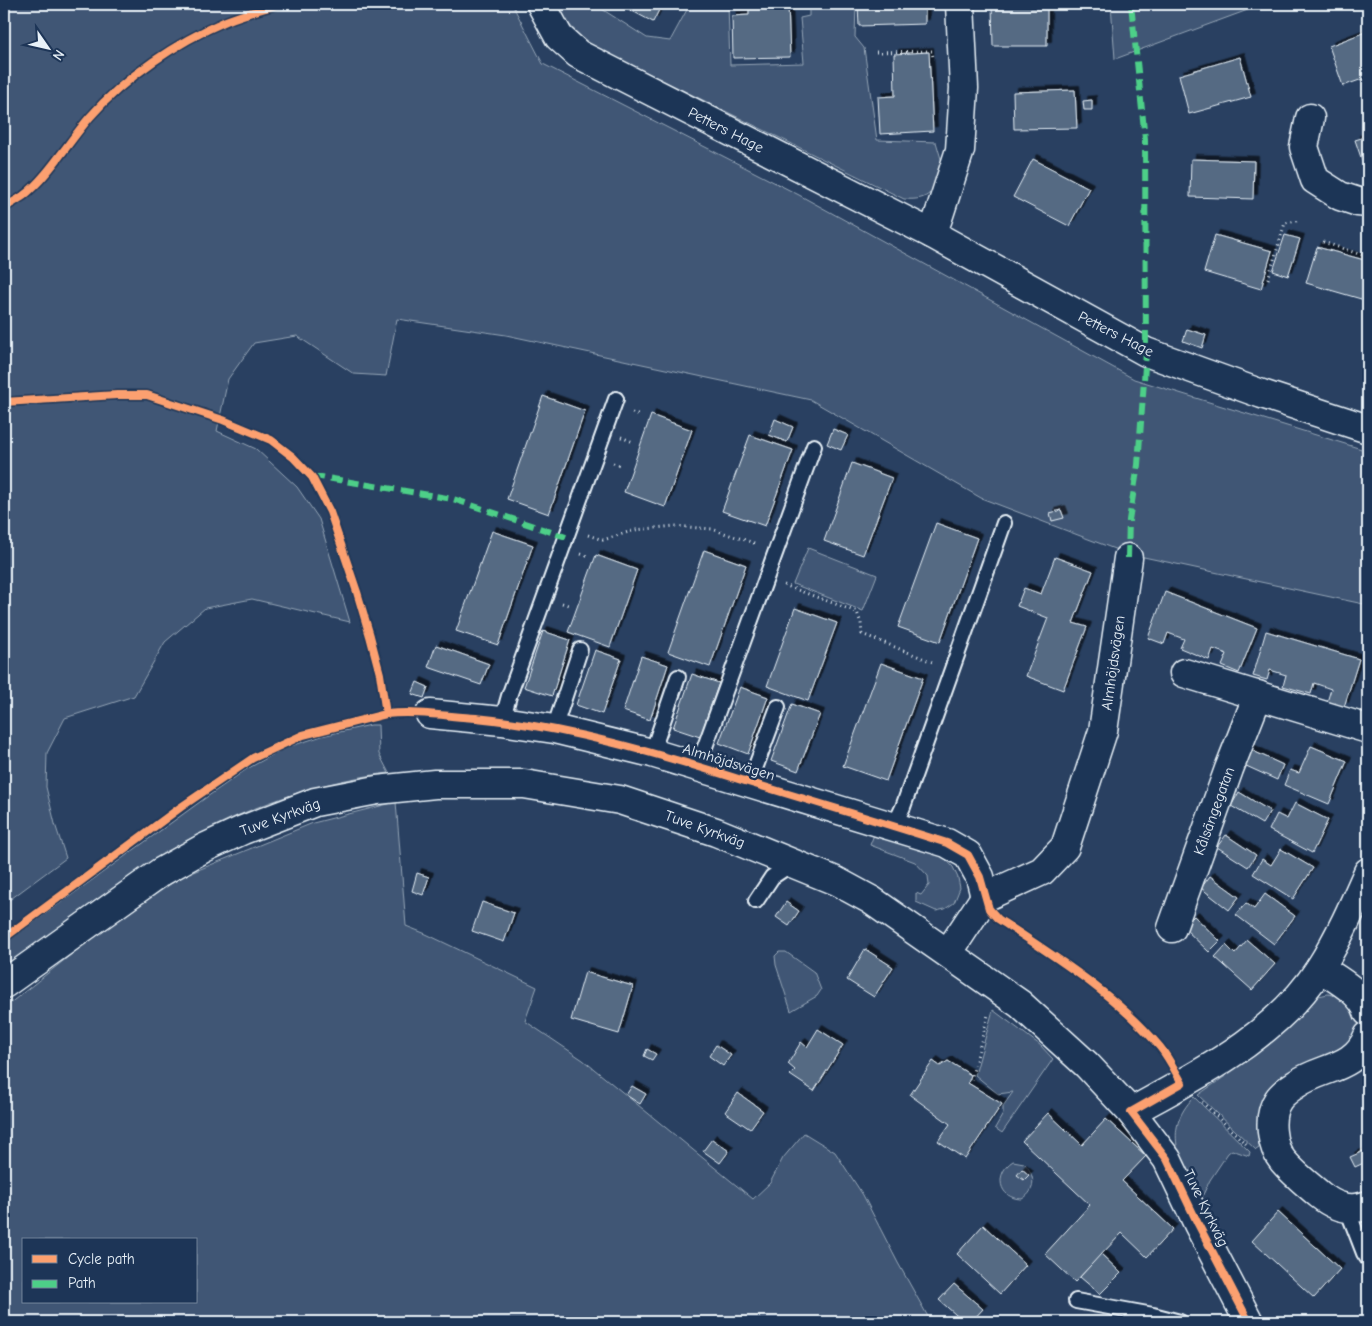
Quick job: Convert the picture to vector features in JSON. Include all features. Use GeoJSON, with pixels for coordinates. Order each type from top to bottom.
{"type":"FeatureCollection","features":[{"type":"Feature","properties":{"kind":"street","name":"Petters Hage"},"geometry":{"type":"LineString","coordinates":[[540,4],[559,37],[578,54],[932,234],[1146,352],[1262,394],[1368,429]]}},
{"type":"Feature","properties":{"kind":"street"},"geometry":{"type":"LineString","coordinates":[[932,234],[960,150],[964,88],[960,4]]}},
{"type":"Feature","properties":{"kind":"street"},"geometry":{"type":"LineString","coordinates":[[1310,118],[1304,147],[1315,180],[1340,196],[1368,203]]}},
{"type":"Feature","properties":{"kind":"street","name":"Almhöjdsvägen"},"geometry":{"type":"LineString","coordinates":[[430,714],[502,721],[554,729],[652,753],[947,843],[968,855],[980,877],[985,897],[1042,871],[1065,847],[1103,732],[1128,558]]}},
{"type":"Feature","properties":{"kind":"street"},"geometry":{"type":"LineString","coordinates":[[1184,673],[1368,729]]}},
{"type":"Feature","properties":{"kind":"street","name":"Kålsängegatan"},"geometry":{"type":"LineString","coordinates":[[1172,928],[1229,769],[1258,695]]}},
{"type":"Feature","properties":{"kind":"street","name":"Tuve Kyrkväg"},"geometry":{"type":"LineString","coordinates":[[4,984],[161,872],[204,848],[243,830],[315,802],[377,790],[435,784],[524,784],[620,800],[716,832],[836,881],[871,900],[1020,1004],[1087,1065],[1131,1112],[1167,1160],[1249,1322]]}},
{"type":"Feature","properties":{"kind":"street"},"geometry":{"type":"LineString","coordinates":[[1131,1112],[1220,1062],[1268,1027],[1294,1001],[1320,968],[1352,909],[1368,872]]}},
{"type":"Feature","properties":{"kind":"street"},"geometry":{"type":"LineString","coordinates":[[948,954],[985,897]]}},
{"type":"Feature","properties":{"kind":"street"},"geometry":{"type":"LineString","coordinates":[[1320,968],[1348,988],[1366,1005],[1368,1012]]}},
{"type":"Feature","properties":{"kind":"street"},"geometry":{"type":"LineString","coordinates":[[1358,1207],[1329,1202],[1305,1183],[1283,1161],[1272,1136],[1271,1121],[1278,1100],[1295,1084],[1343,1064],[1357,1055],[1364,1046],[1368,1036]]}},
{"type":"Feature","properties":{"kind":"lane"},"geometry":{"type":"LineString","coordinates":[[502,721],[509,696],[616,399]]}},
{"type":"Feature","properties":{"kind":"lane"},"geometry":{"type":"LineString","coordinates":[[698,766],[814,446]]}},
{"type":"Feature","properties":{"kind":"lane"},"geometry":{"type":"LineString","coordinates":[[894,826],[903,807],[1004,523]]}},
{"type":"Feature","properties":{"kind":"lane"},"geometry":{"type":"LineString","coordinates":[[554,729],[580,650]]}},
{"type":"Feature","properties":{"kind":"lane"},"geometry":{"type":"LineString","coordinates":[[652,753],[678,677]]}},
{"type":"Feature","properties":{"kind":"lane"},"geometry":{"type":"LineString","coordinates":[[750,782],[778,707]]}},
{"type":"Feature","properties":{"kind":"lane"},"geometry":{"type":"LineString","coordinates":[[756,901],[772,877],[794,863]]}},
{"type":"Feature","properties":{"kind":"lane"},"geometry":{"type":"LineString","coordinates":[[1358,1207],[1364,1253],[1368,1259]]}},
{"type":"Feature","properties":{"kind":"lane"},"geometry":{"type":"LineString","coordinates":[[1076,1301],[1153,1315],[1180,1322]]}},
{"type":"Feature","properties":{"kind":"path"},"geometry":{"type":"LineString","coordinates":[[876,52],[932,51],[933,58]]}},
{"type":"Feature","properties":{"kind":"path"},"geometry":{"type":"LineString","coordinates":[[1268,279],[1285,224],[1298,222]]}},
{"type":"Feature","properties":{"kind":"path"},"geometry":{"type":"LineString","coordinates":[[1323,242],[1368,257]]}},
{"type":"Feature","properties":{"kind":"path"},"geometry":{"type":"LineString","coordinates":[[570,528],[603,540],[635,530],[676,526],[712,529],[776,551]]}},
{"type":"Feature","properties":{"kind":"path"},"geometry":{"type":"LineString","coordinates":[[766,578],[857,612],[862,634],[952,669]]}},
{"type":"Feature","properties":{"kind":"path"},"geometry":{"type":"LineString","coordinates":[[971,1080],[991,1006]]}},
{"type":"Feature","properties":{"kind":"path"},"geometry":{"type":"LineString","coordinates":[[1226,1125],[1247,1145]]}},
{"type":"Feature","properties":{"kind":"shaded area"},"geometry":{"type":"Polygon","coordinates":[[[4,4],[512,4],[543,64],[799,195],[1134,379],[1368,451],[1368,605],[1125,553],[981,498],[811,400],[506,335],[397,319],[386,376],[354,374],[297,336],[254,343],[228,379],[217,431],[256,449],[297,487],[319,519],[350,622],[252,599],[205,608],[165,642],[134,696],[65,718],[47,753],[46,787],[66,858],[4,904],[4,4]]]}},
{"type":"Feature","properties":{"kind":"shaded area"},"geometry":{"type":"Polygon","coordinates":[[[556,4],[594,4],[647,38],[670,41],[690,4],[728,4],[730,65],[804,63],[800,18],[809,16],[809,4],[856,4],[855,37],[864,48],[877,140],[936,142],[944,169],[934,189],[926,196],[904,199],[595,47],[572,28],[556,4]]]}},
{"type":"Feature","properties":{"kind":"shaded area"},"geometry":{"type":"Polygon","coordinates":[[[1111,4],[1264,4],[1115,59],[1111,4]]]}},
{"type":"Feature","properties":{"kind":"shaded area"},"geometry":{"type":"Polygon","coordinates":[[[808,548],[877,575],[863,611],[793,584],[808,548]]]}},
{"type":"Feature","properties":{"kind":"shaded area"},"geometry":{"type":"Polygon","coordinates":[[[378,725],[379,754],[389,773],[360,777],[300,792],[240,815],[184,842],[100,897],[4,968],[4,944],[247,769],[285,748],[322,736],[378,725]]]}},
{"type":"Feature","properties":{"kind":"shaded area"},"geometry":{"type":"Polygon","coordinates":[[[396,802],[406,926],[537,987],[525,1021],[583,1060],[753,1199],[770,1183],[783,1158],[804,1133],[835,1152],[863,1195],[931,1322],[4,1322],[4,1008],[92,938],[181,877],[313,823],[396,802]]]}},
{"type":"Feature","properties":{"kind":"shaded area"},"geometry":{"type":"Polygon","coordinates":[[[875,832],[941,854],[953,867],[958,878],[960,888],[954,903],[945,909],[936,911],[916,902],[916,893],[921,895],[929,885],[928,876],[915,862],[870,845],[875,832]]]}},
{"type":"Feature","properties":{"kind":"shaded area"},"geometry":{"type":"Polygon","coordinates":[[[779,952],[786,952],[814,972],[821,990],[817,996],[791,1011],[776,965],[775,956],[779,952]]]}},
{"type":"Feature","properties":{"kind":"shaded area"},"geometry":{"type":"Polygon","coordinates":[[[1328,994],[1343,997],[1356,1015],[1359,1026],[1355,1035],[1298,1100],[1259,1138],[1259,1148],[1256,1150],[1198,1095],[1272,1042],[1314,997],[1328,994]]]}},
{"type":"Feature","properties":{"kind":"shaded area"},"geometry":{"type":"Polygon","coordinates":[[[993,1010],[1040,1045],[1053,1059],[1002,1133],[995,1128],[1003,1114],[1003,1106],[1013,1092],[998,1094],[975,1075],[993,1010]]]}},
{"type":"Feature","properties":{"kind":"shaded area"},"geometry":{"type":"Polygon","coordinates":[[[1194,1097],[1250,1152],[1249,1156],[1232,1150],[1228,1153],[1210,1180],[1200,1201],[1181,1161],[1176,1136],[1178,1123],[1184,1110],[1194,1097]]]}},
{"type":"Feature","properties":{"kind":"shaded area"},"geometry":{"type":"Polygon","coordinates":[[[1013,1161],[1024,1163],[1032,1177],[1033,1182],[1030,1192],[1022,1199],[1008,1195],[1001,1184],[1003,1172],[1013,1161]]]}},
{"type":"Feature","properties":{"kind":"building"},"geometry":{"type":"Polygon","coordinates":[[[619,4],[662,4],[653,22],[619,4]]]}},
{"type":"Feature","properties":{"kind":"building"},"geometry":{"type":"Polygon","coordinates":[[[749,4],[788,4],[790,57],[733,58],[732,16],[749,15],[749,4]]]}},
{"type":"Feature","properties":{"kind":"building"},"geometry":{"type":"Polygon","coordinates":[[[858,4],[925,4],[925,24],[859,26],[858,4]]]}},
{"type":"Feature","properties":{"kind":"building"},"geometry":{"type":"Polygon","coordinates":[[[992,4],[1031,4],[1031,7],[1047,7],[1047,46],[993,46],[992,4]]]}},
{"type":"Feature","properties":{"kind":"building"},"geometry":{"type":"Polygon","coordinates":[[[1368,31],[1368,77],[1343,86],[1329,46],[1368,31]]]}},
{"type":"Feature","properties":{"kind":"building"},"geometry":{"type":"Polygon","coordinates":[[[929,52],[933,131],[880,134],[878,97],[895,96],[894,54],[929,52]]]}},
{"type":"Feature","properties":{"kind":"building"},"geometry":{"type":"Polygon","coordinates":[[[1240,57],[1251,97],[1189,114],[1179,75],[1240,57]]]}},
{"type":"Feature","properties":{"kind":"building"},"geometry":{"type":"Polygon","coordinates":[[[1075,90],[1077,128],[1014,129],[1013,92],[1075,90]]]}},
{"type":"Feature","properties":{"kind":"building"},"geometry":{"type":"Polygon","coordinates":[[[1092,100],[1092,110],[1084,110],[1083,101],[1092,100]]]}},
{"type":"Feature","properties":{"kind":"building"},"geometry":{"type":"Polygon","coordinates":[[[1368,136],[1368,174],[1367,175],[1355,140],[1368,136]]]}},
{"type":"Feature","properties":{"kind":"building"},"geometry":{"type":"Polygon","coordinates":[[[1033,159],[1089,188],[1069,226],[1013,197],[1033,159]]]}},
{"type":"Feature","properties":{"kind":"building"},"geometry":{"type":"Polygon","coordinates":[[[1191,159],[1254,161],[1253,199],[1190,197],[1191,159]]]}},
{"type":"Feature","properties":{"kind":"building"},"geometry":{"type":"Polygon","coordinates":[[[1215,235],[1272,251],[1261,289],[1204,272],[1215,235]]]}},
{"type":"Feature","properties":{"kind":"building"},"geometry":{"type":"Polygon","coordinates":[[[1285,235],[1300,239],[1288,276],[1273,271],[1285,235]]]}},
{"type":"Feature","properties":{"kind":"building"},"geometry":{"type":"Polygon","coordinates":[[[1317,247],[1368,261],[1368,301],[1306,283],[1317,247]]]}},
{"type":"Feature","properties":{"kind":"building"},"geometry":{"type":"Polygon","coordinates":[[[1187,329],[1206,335],[1202,348],[1183,341],[1187,329]]]}},
{"type":"Feature","properties":{"kind":"building"},"geometry":{"type":"Polygon","coordinates":[[[543,396],[585,411],[549,514],[507,499],[543,396]]]}},
{"type":"Feature","properties":{"kind":"building"},"geometry":{"type":"Polygon","coordinates":[[[651,415],[692,430],[665,507],[624,492],[651,415]]]}},
{"type":"Feature","properties":{"kind":"building"},"geometry":{"type":"Polygon","coordinates":[[[775,419],[793,427],[787,442],[769,435],[775,419]]]}},
{"type":"Feature","properties":{"kind":"building"},"geometry":{"type":"Polygon","coordinates":[[[833,429],[848,435],[841,450],[827,444],[833,429]]]}},
{"type":"Feature","properties":{"kind":"building"},"geometry":{"type":"Polygon","coordinates":[[[750,435],[793,450],[765,526],[722,511],[750,435]]]}},
{"type":"Feature","properties":{"kind":"building"},"geometry":{"type":"Polygon","coordinates":[[[852,463],[892,478],[863,555],[824,541],[852,463]]]}},
{"type":"Feature","properties":{"kind":"building"},"geometry":{"type":"Polygon","coordinates":[[[1061,510],[1064,518],[1052,521],[1050,513],[1061,510]]]}},
{"type":"Feature","properties":{"kind":"building"},"geometry":{"type":"Polygon","coordinates":[[[936,523],[977,538],[940,642],[898,627],[936,523]]]}},
{"type":"Feature","properties":{"kind":"building"},"geometry":{"type":"Polygon","coordinates":[[[492,531],[533,545],[498,645],[456,631],[492,531]]]}},
{"type":"Feature","properties":{"kind":"building"},"geometry":{"type":"Polygon","coordinates":[[[704,550],[746,565],[710,667],[668,652],[704,550]]]}},
{"type":"Feature","properties":{"kind":"building"},"geometry":{"type":"Polygon","coordinates":[[[596,555],[637,570],[610,647],[568,632],[596,555]]]}},
{"type":"Feature","properties":{"kind":"building"},"geometry":{"type":"Polygon","coordinates":[[[1055,557],[1093,571],[1073,623],[1087,627],[1063,690],[1026,676],[1048,618],[1017,606],[1024,588],[1041,594],[1055,557]]]}},
{"type":"Feature","properties":{"kind":"building"},"geometry":{"type":"Polygon","coordinates":[[[1165,592],[1257,628],[1239,673],[1222,666],[1227,654],[1213,649],[1209,660],[1180,648],[1184,639],[1168,633],[1164,644],[1148,638],[1165,592]]]}},
{"type":"Feature","properties":{"kind":"building"},"geometry":{"type":"Polygon","coordinates":[[[795,608],[837,623],[808,701],[767,686],[795,608]]]}},
{"type":"Feature","properties":{"kind":"building"},"geometry":{"type":"Polygon","coordinates":[[[543,631],[570,640],[552,696],[524,687],[543,631]]]}},
{"type":"Feature","properties":{"kind":"building"},"geometry":{"type":"Polygon","coordinates":[[[1266,631],[1359,659],[1344,707],[1327,702],[1331,689],[1314,683],[1311,694],[1283,686],[1286,675],[1270,670],[1267,680],[1253,676],[1266,631]]]}},
{"type":"Feature","properties":{"kind":"building"},"geometry":{"type":"Polygon","coordinates":[[[436,645],[489,664],[481,685],[428,667],[436,645]]]}},
{"type":"Feature","properties":{"kind":"building"},"geometry":{"type":"Polygon","coordinates":[[[595,650],[621,659],[602,714],[576,705],[595,650]]]}},
{"type":"Feature","properties":{"kind":"building"},"geometry":{"type":"Polygon","coordinates":[[[641,656],[668,665],[650,720],[623,711],[641,656]]]}},
{"type":"Feature","properties":{"kind":"building"},"geometry":{"type":"Polygon","coordinates":[[[881,663],[923,678],[886,781],[843,766],[881,663]]]}},
{"type":"Feature","properties":{"kind":"building"},"geometry":{"type":"Polygon","coordinates":[[[692,674],[719,683],[700,737],[673,728],[692,674]]]}},
{"type":"Feature","properties":{"kind":"building"},"geometry":{"type":"Polygon","coordinates":[[[417,682],[428,687],[424,698],[412,694],[417,682]]]}},
{"type":"Feature","properties":{"kind":"building"},"geometry":{"type":"Polygon","coordinates":[[[740,687],[768,697],[748,754],[719,743],[740,687]]]}},
{"type":"Feature","properties":{"kind":"building"},"geometry":{"type":"Polygon","coordinates":[[[792,704],[820,714],[798,771],[771,761],[792,704]]]}},
{"type":"Feature","properties":{"kind":"building"},"geometry":{"type":"Polygon","coordinates":[[[1311,746],[1347,761],[1329,804],[1284,785],[1290,770],[1299,773],[1311,746]]]}},
{"type":"Feature","properties":{"kind":"building"},"geometry":{"type":"Polygon","coordinates":[[[1251,750],[1283,765],[1277,780],[1244,765],[1251,750]]]}},
{"type":"Feature","properties":{"kind":"building"},"geometry":{"type":"Polygon","coordinates":[[[1239,792],[1270,811],[1262,824],[1231,806],[1239,792]]]}},
{"type":"Feature","properties":{"kind":"building"},"geometry":{"type":"Polygon","coordinates":[[[1295,803],[1328,820],[1312,853],[1269,830],[1277,814],[1287,819],[1295,803]]]}},
{"type":"Feature","properties":{"kind":"building"},"geometry":{"type":"Polygon","coordinates":[[[1226,835],[1256,855],[1248,867],[1217,847],[1226,835]]]}},
{"type":"Feature","properties":{"kind":"building"},"geometry":{"type":"Polygon","coordinates":[[[1281,849],[1313,868],[1293,899],[1253,874],[1262,859],[1271,865],[1281,849]]]}},
{"type":"Feature","properties":{"kind":"building"},"geometry":{"type":"Polygon","coordinates":[[[417,873],[429,877],[423,895],[412,891],[417,873]]]}},
{"type":"Feature","properties":{"kind":"building"},"geometry":{"type":"Polygon","coordinates":[[[1210,876],[1239,897],[1229,910],[1201,888],[1210,876]]]}},
{"type":"Feature","properties":{"kind":"building"},"geometry":{"type":"Polygon","coordinates":[[[1265,894],[1295,916],[1274,944],[1236,915],[1246,903],[1254,909],[1265,894]]]}},
{"type":"Feature","properties":{"kind":"building"},"geometry":{"type":"Polygon","coordinates":[[[482,902],[514,913],[504,942],[472,931],[482,902]]]}},
{"type":"Feature","properties":{"kind":"building"},"geometry":{"type":"Polygon","coordinates":[[[786,902],[799,911],[789,926],[776,917],[786,902]]]}},
{"type":"Feature","properties":{"kind":"building"},"geometry":{"type":"Polygon","coordinates":[[[1194,916],[1220,941],[1209,952],[1183,927],[1194,916]]]}},
{"type":"Feature","properties":{"kind":"building"},"geometry":{"type":"Polygon","coordinates":[[[1247,940],[1275,964],[1252,990],[1215,957],[1226,945],[1235,954],[1247,940]]]}},
{"type":"Feature","properties":{"kind":"building"},"geometry":{"type":"Polygon","coordinates":[[[865,949],[893,967],[874,997],[847,980],[865,949]]]}},
{"type":"Feature","properties":{"kind":"building"},"geometry":{"type":"Polygon","coordinates":[[[585,972],[633,986],[619,1034],[571,1020],[585,972]]]}},
{"type":"Feature","properties":{"kind":"building"},"geometry":{"type":"Polygon","coordinates":[[[818,1029],[843,1045],[814,1091],[790,1075],[795,1070],[788,1064],[801,1042],[807,1047],[818,1029]]]}},
{"type":"Feature","properties":{"kind":"building"},"geometry":{"type":"Polygon","coordinates":[[[716,1045],[731,1055],[723,1066],[709,1056],[716,1045]]]}},
{"type":"Feature","properties":{"kind":"building"},"geometry":{"type":"Polygon","coordinates":[[[647,1049],[656,1054],[652,1060],[644,1056],[647,1049]]]}},
{"type":"Feature","properties":{"kind":"building"},"geometry":{"type":"Polygon","coordinates":[[[933,1061],[940,1066],[948,1061],[971,1075],[968,1083],[1002,1104],[965,1159],[938,1141],[950,1124],[910,1095],[933,1061]]]}},
{"type":"Feature","properties":{"kind":"building"},"geometry":{"type":"Polygon","coordinates":[[[632,1086],[646,1094],[640,1104],[626,1095],[632,1086]]]}},
{"type":"Feature","properties":{"kind":"building"},"geometry":{"type":"Polygon","coordinates":[[[738,1093],[763,1111],[750,1129],[725,1112],[738,1093]]]}},
{"type":"Feature","properties":{"kind":"building"},"geometry":{"type":"Polygon","coordinates":[[[1048,1113],[1082,1145],[1106,1119],[1146,1156],[1122,1181],[1173,1229],[1147,1257],[1122,1233],[1075,1282],[1045,1254],[1090,1205],[1022,1141],[1048,1113]]]}},
{"type":"Feature","properties":{"kind":"building"},"geometry":{"type":"Polygon","coordinates":[[[712,1139],[729,1151],[720,1163],[703,1151],[712,1139]]]}},
{"type":"Feature","properties":{"kind":"building"},"geometry":{"type":"Polygon","coordinates":[[[1368,1149],[1368,1161],[1355,1167],[1350,1157],[1368,1149]]]}},
{"type":"Feature","properties":{"kind":"building"},"geometry":{"type":"Polygon","coordinates":[[[1022,1169],[1029,1175],[1024,1180],[1017,1175],[1022,1169]]]}},
{"type":"Feature","properties":{"kind":"building"},"geometry":{"type":"Polygon","coordinates":[[[1278,1212],[1340,1269],[1314,1298],[1252,1241],[1278,1212]]]}},
{"type":"Feature","properties":{"kind":"building"},"geometry":{"type":"Polygon","coordinates":[[[983,1225],[1026,1265],[1000,1294],[957,1254],[983,1225]]]}},
{"type":"Feature","properties":{"kind":"building"},"geometry":{"type":"Polygon","coordinates":[[[1101,1254],[1121,1273],[1100,1294],[1080,1277],[1101,1254]]]}},
{"type":"Feature","properties":{"kind":"building"},"geometry":{"type":"Polygon","coordinates":[[[954,1284],[983,1309],[971,1322],[964,1322],[939,1300],[954,1284]]]}},
{"type":"Feature","properties":{"kind":"marked path"},"geometry":{"type":"LineString","coordinates":[[524,4],[541,6]]}},
{"type":"Feature","properties":{"kind":"marked path"},"geometry":{"type":"LineString","coordinates":[[1128,558],[1129,520],[1138,465],[1146,352],[1145,139],[1131,4]]}},
{"type":"Feature","properties":{"kind":"marked path"},"geometry":{"type":"LineString","coordinates":[[312,477],[453,499],[566,537]]}},
{"type":"Feature","properties":{"kind":"cycle path"},"geometry":{"type":"LineString","coordinates":[[4,208],[23,196],[41,179],[90,117],[135,75],[189,39],[226,21],[280,4]]}},
{"type":"Feature","properties":{"kind":"cycle path"},"geometry":{"type":"LineString","coordinates":[[4,402],[147,395],[223,420],[271,440],[293,457],[312,477],[330,512],[370,636],[380,674],[386,714],[431,714],[511,722],[614,743],[681,761],[922,835],[947,843],[968,855],[980,877],[989,909],[998,919],[1063,962],[1104,993],[1142,1028],[1160,1047],[1169,1060],[1182,1083],[1131,1112],[1167,1159],[1198,1224],[1249,1322]]}},
{"type":"Feature","properties":{"kind":"cycle path"},"geometry":{"type":"LineString","coordinates":[[4,938],[181,807],[253,758],[303,735],[386,714]]}}]}
